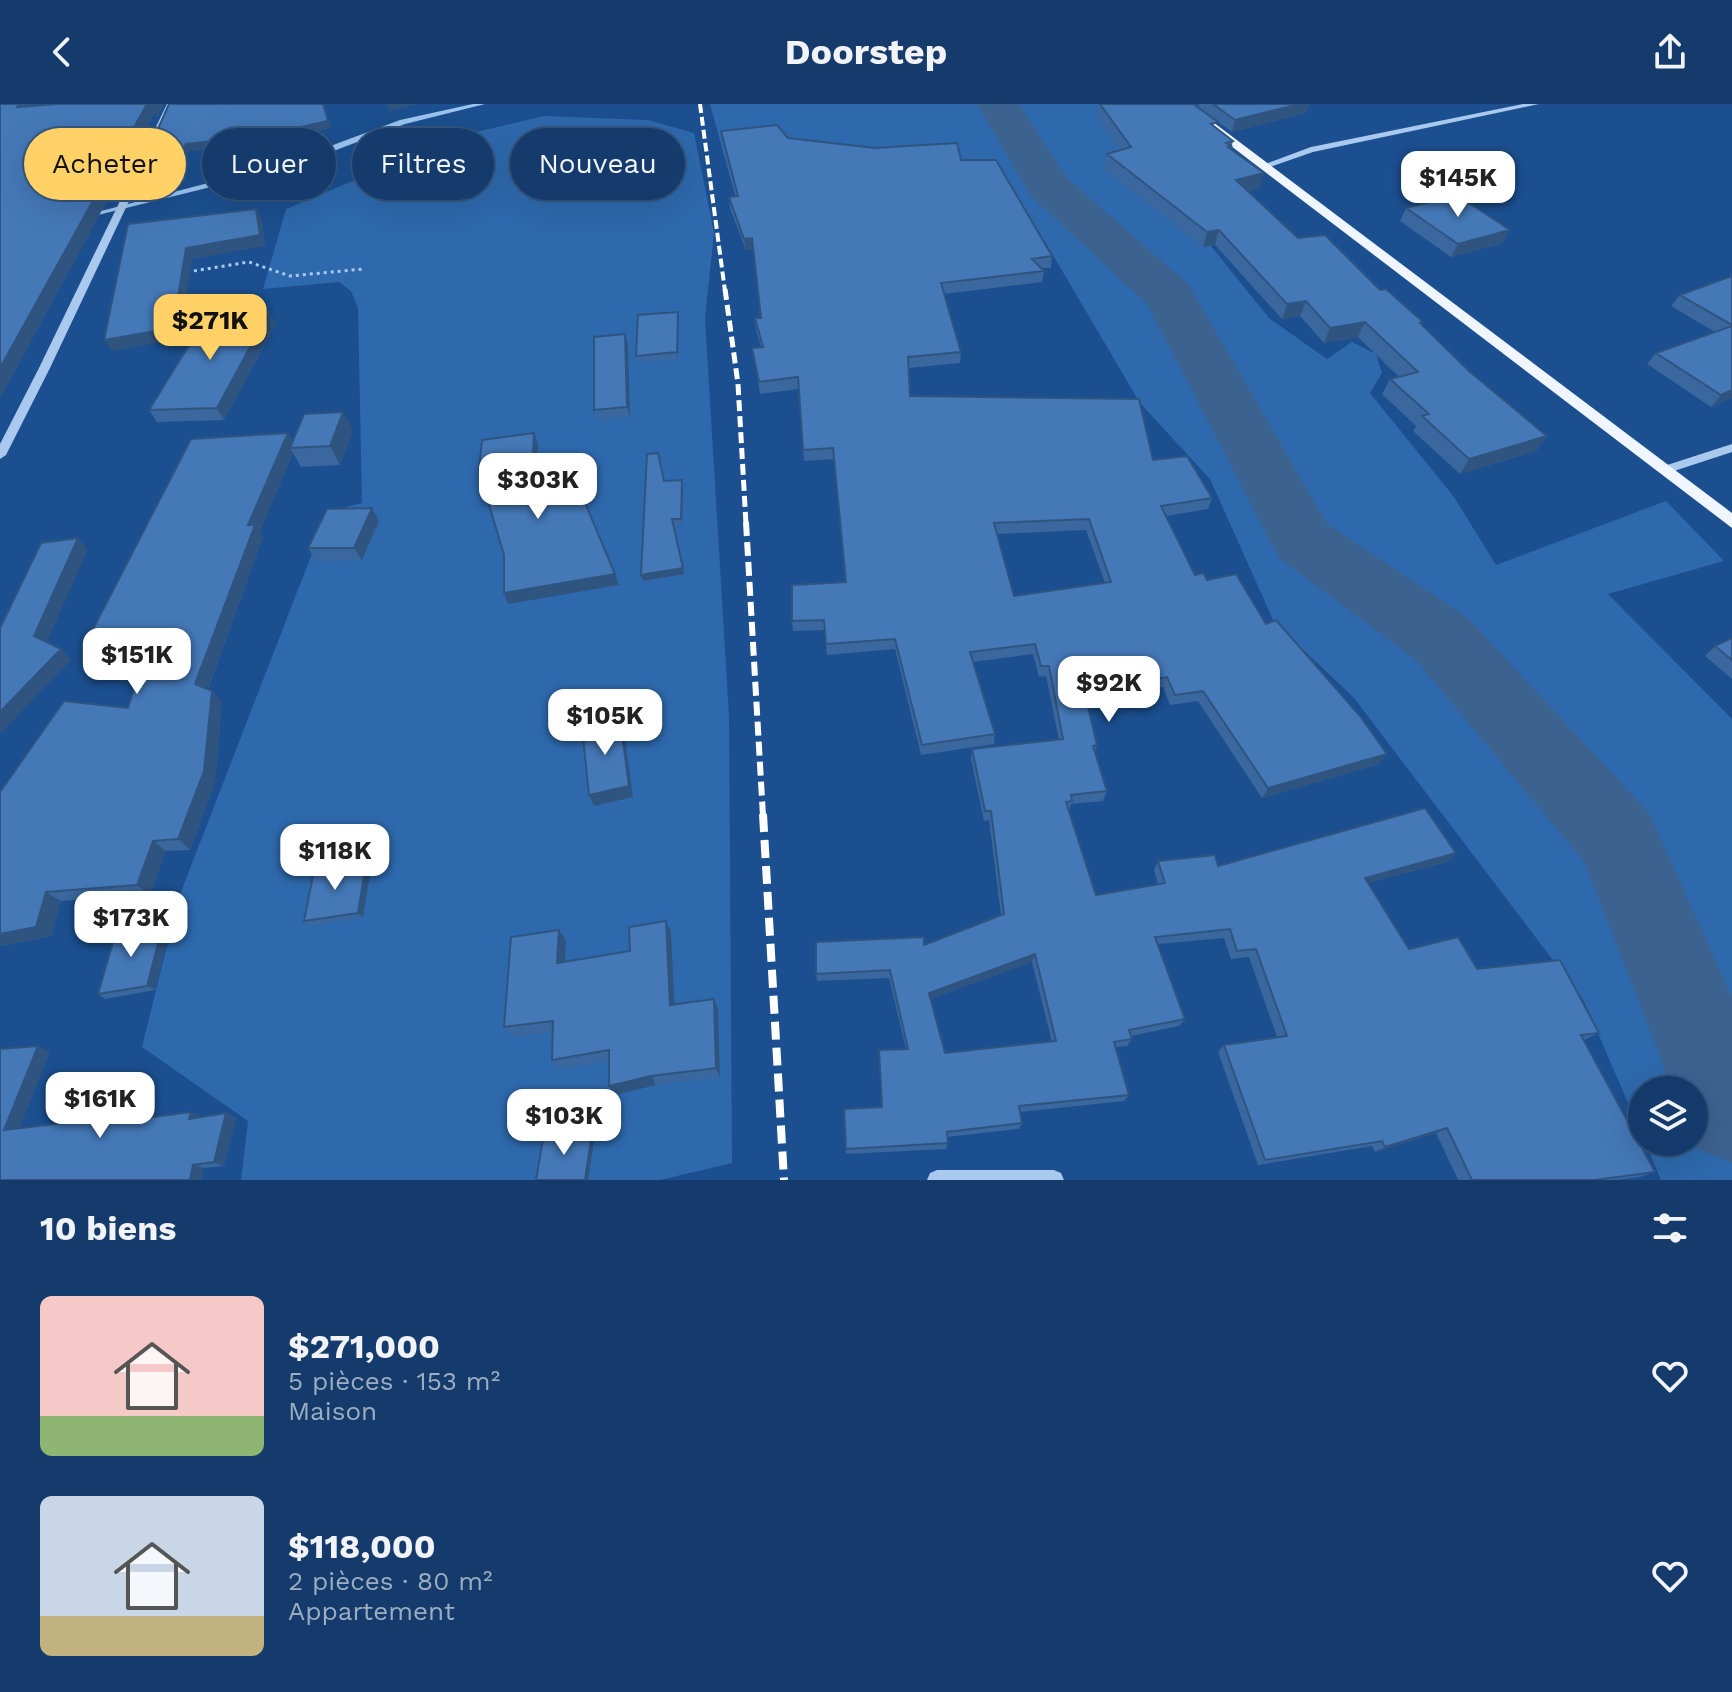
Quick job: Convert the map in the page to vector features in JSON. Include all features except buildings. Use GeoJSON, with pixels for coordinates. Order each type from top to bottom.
{"type":"FeatureCollection","features":[{"type":"Feature","properties":{"kind":"main road"},"geometry":{"type":"LineString","coordinates":[[1182,104],[1732,522]]}},
{"type":"Feature","properties":{"kind":"street"},"geometry":{"type":"LineString","coordinates":[[0,455],[42,380],[128,186],[171,104]]}},
{"type":"Feature","properties":{"kind":"street"},"geometry":{"type":"LineString","coordinates":[[1264,166],[1311,150],[1535,104]]}},
{"type":"Feature","properties":{"kind":"street"},"geometry":{"type":"LineString","coordinates":[[1665,470],[1732,448]]}},
{"type":"Feature","properties":{"kind":"street"},"geometry":{"type":"LineString","coordinates":[[937,1180],[1054,1180]]}},
{"type":"Feature","properties":{"kind":"path"},"geometry":{"type":"LineString","coordinates":[[173,274],[249,262],[290,276],[363,269]]}},
{"type":"Feature","properties":{"kind":"shaded area"},"geometry":{"type":"Polygon","coordinates":[[[710,104],[1127,104],[1125,139],[1269,318],[1327,359],[1352,342],[1376,354],[1382,373],[1370,393],[1454,497],[1496,565],[1666,501],[1724,561],[1608,594],[1732,719],[1732,1180],[1661,1180],[1651,1156],[1708,1156],[1708,1076],[1628,1076],[1628,1103],[1584,1001],[1354,698],[1274,622],[1210,479],[1140,403],[1044,240],[995,168],[738,206],[710,104]]]}},
{"type":"Feature","properties":{"kind":"shaded area"},"geometry":{"type":"Polygon","coordinates":[[[544,116],[648,120],[676,128],[510,128],[510,200],[685,200],[685,130],[694,133],[714,233],[705,318],[729,716],[732,1163],[660,1180],[241,1180],[248,1121],[142,1047],[179,897],[328,512],[362,503],[358,308],[351,291],[339,282],[263,289],[286,209],[307,200],[336,200],[336,188],[352,181],[352,200],[494,200],[493,128],[544,116]]]}},
{"type":"Feature","properties":{"kind":"waterway"},"geometry":{"type":"LineString","coordinates":[[86,216],[288,165],[403,122],[482,104]]}},
{"type":"Feature","properties":{"kind":"waterway"},"geometry":{"type":"LineString","coordinates":[[998,104],[1048,186],[1170,296],[1303,541],[1442,639],[1619,840],[1732,1112]]}},
{"type":"Feature","properties":{"kind":"railway"},"geometry":{"type":"LineString","coordinates":[[700,104],[725,291]]}},
{"type":"Feature","properties":{"kind":"railway"},"geometry":{"type":"LineString","coordinates":[[725,289],[738,384],[746,524]]}},
{"type":"Feature","properties":{"kind":"railway"},"geometry":{"type":"LineString","coordinates":[[746,522],[763,816]]}},
{"type":"Feature","properties":{"kind":"railway"},"geometry":{"type":"LineString","coordinates":[[763,814],[784,1180]]}}]}
